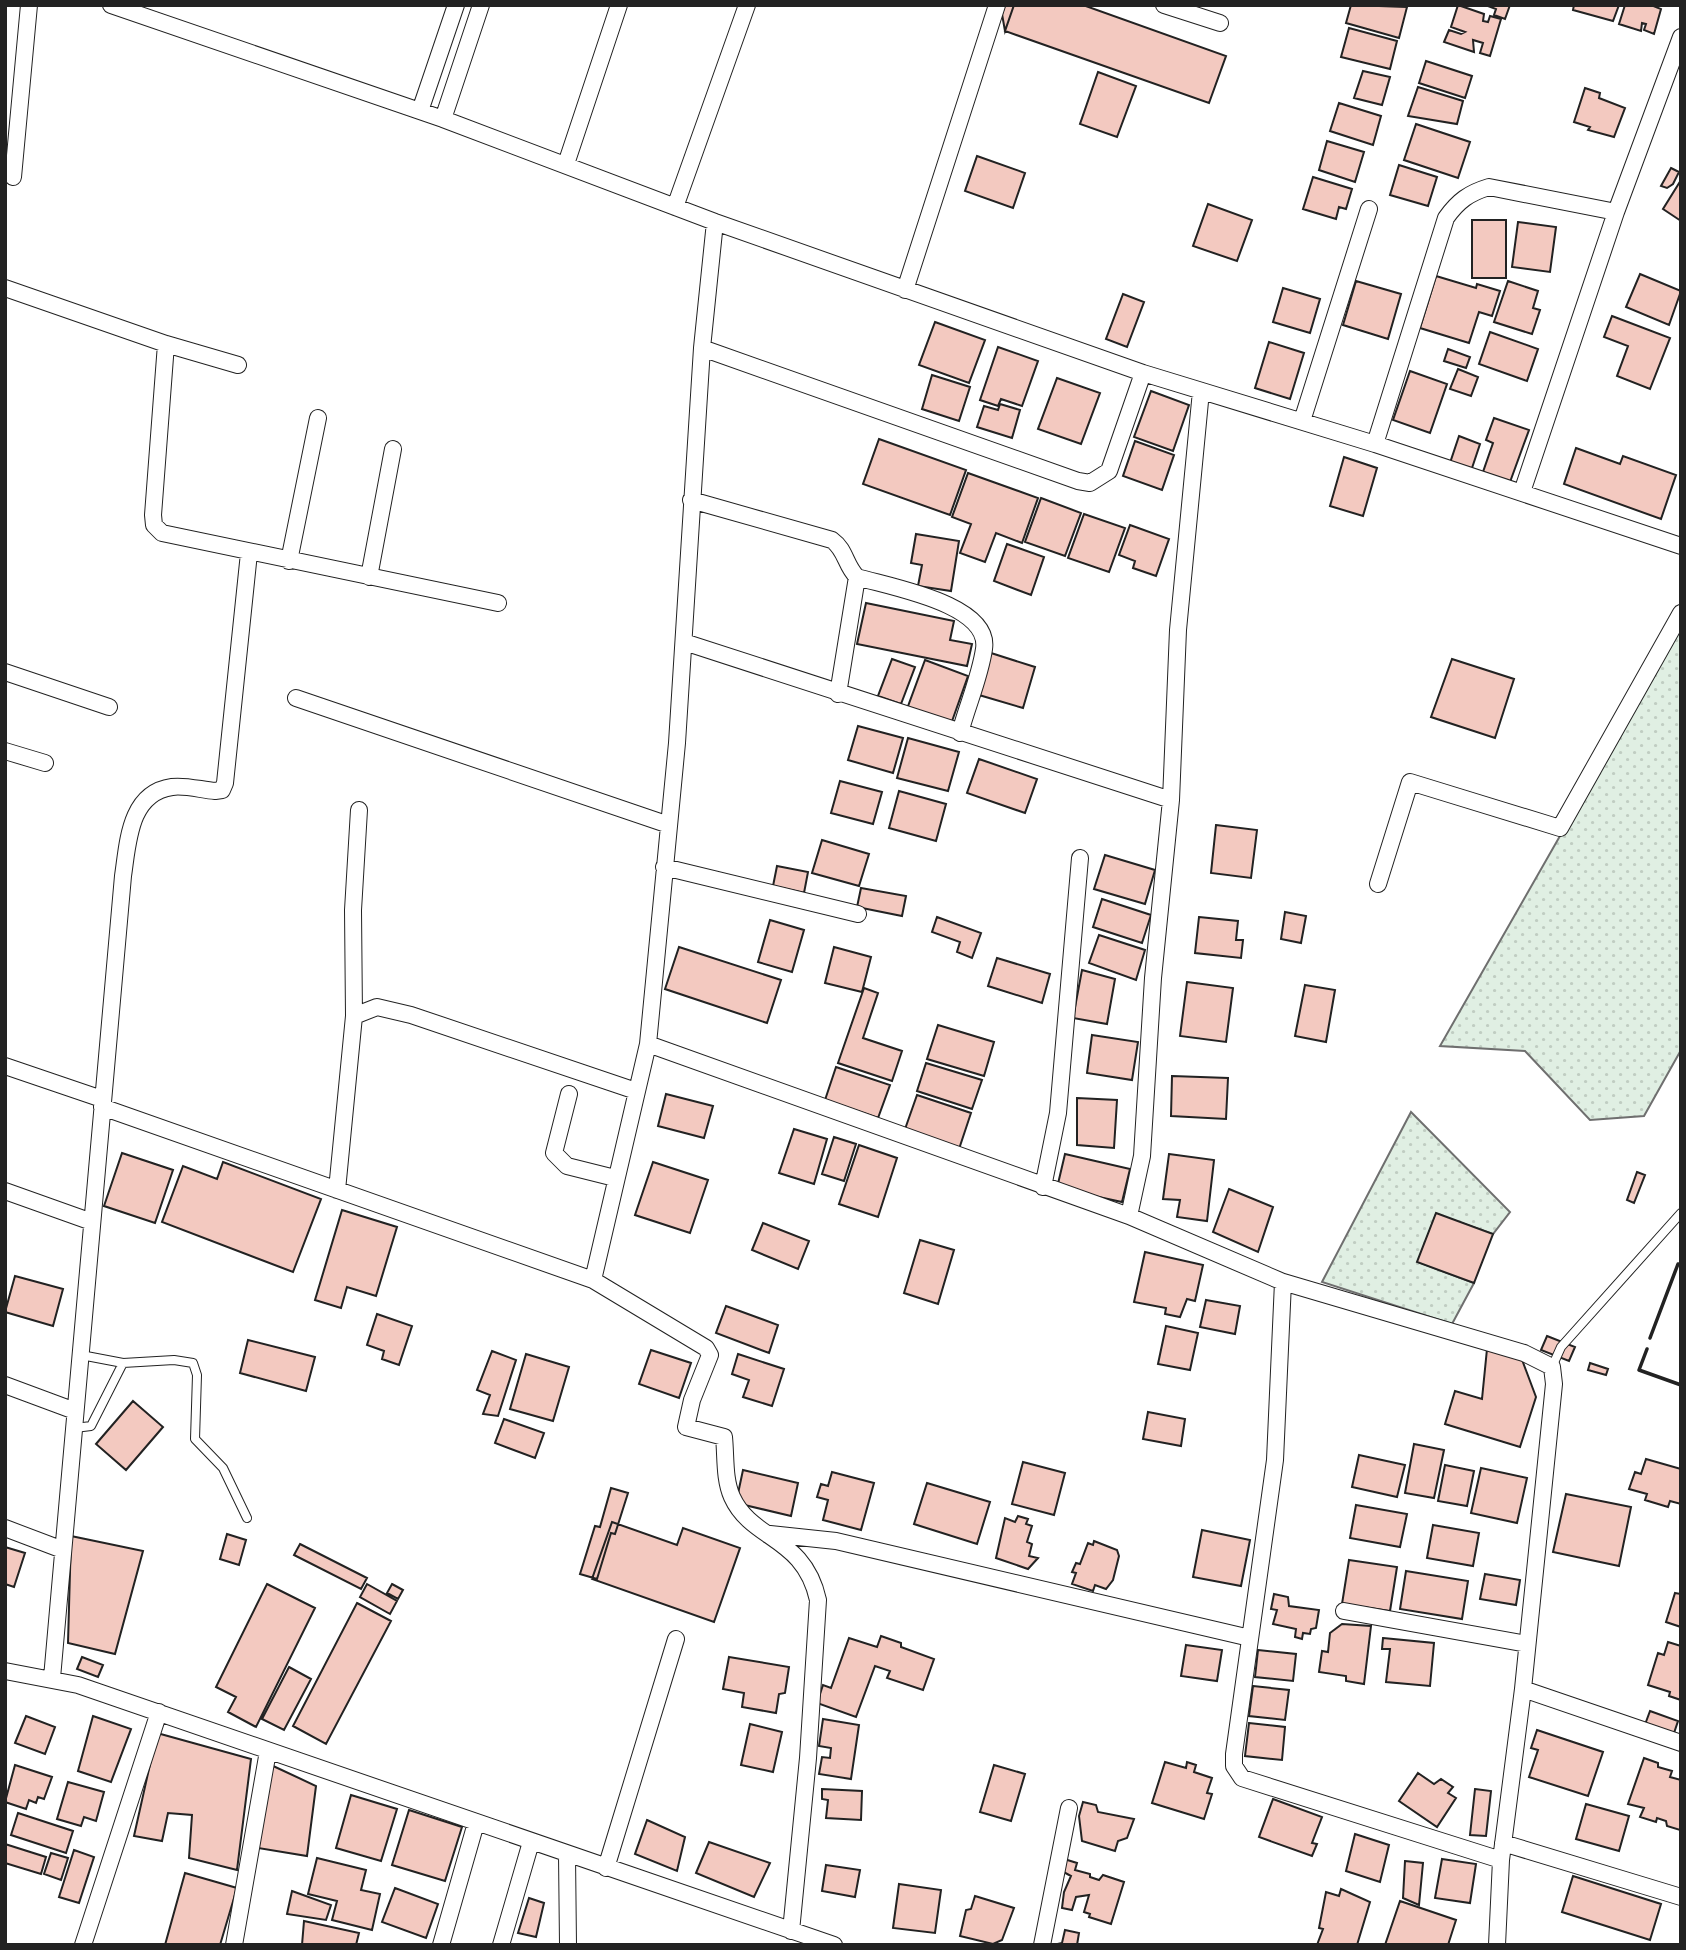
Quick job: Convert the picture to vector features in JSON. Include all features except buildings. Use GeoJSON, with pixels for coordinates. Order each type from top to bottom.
{"type":"FeatureCollection","features":[{"type":"Feature","properties":{"kind":"street"},"geometry":{"type":"LineString","coordinates":[[13,177],[29,5]]}},
{"type":"Feature","properties":{"kind":"street"},"geometry":{"type":"LineString","coordinates":[[111,5],[420,111],[715,222],[836,262],[905,290],[1143,373],[1375,444],[1681,546]]}},
{"type":"Feature","properties":{"kind":"street"},"geometry":{"type":"LineString","coordinates":[[420,111],[456,5]]}},
{"type":"Feature","properties":{"kind":"street"},"geometry":{"type":"LineString","coordinates":[[443,120],[481,5]]}},
{"type":"Feature","properties":{"kind":"street"},"geometry":{"type":"LineString","coordinates":[[566,164],[619,5]]}},
{"type":"Feature","properties":{"kind":"street"},"geometry":{"type":"LineString","coordinates":[[676,207],[747,5]]}},
{"type":"Feature","properties":{"kind":"street"},"geometry":{"type":"LineString","coordinates":[[905,290],[997,5]]}},
{"type":"Feature","properties":{"kind":"street"},"geometry":{"type":"LineString","coordinates":[[1164,5],[1220,23]]}},
{"type":"Feature","properties":{"kind":"street"},"geometry":{"type":"LineString","coordinates":[[1522,492],[1616,212],[1681,37]]}},
{"type":"Feature","properties":{"kind":"street"},"geometry":{"type":"LineString","coordinates":[[1375,444],[1446,218],[1456,203],[1489,187],[1616,212]]}},
{"type":"Feature","properties":{"kind":"street"},"geometry":{"type":"LineString","coordinates":[[1302,421],[1369,209]]}},
{"type":"Feature","properties":{"kind":"street"},"geometry":{"type":"LineString","coordinates":[[593,1280],[648,1044],[684,642],[702,348],[715,222]]}},
{"type":"Feature","properties":{"kind":"street"},"geometry":{"type":"LineString","coordinates":[[5,288],[166,344],[238,365]]}},
{"type":"Feature","properties":{"kind":"street"},"geometry":{"type":"LineString","coordinates":[[166,344],[154,526],[162,533],[175,538],[498,603]]}},
{"type":"Feature","properties":{"kind":"street"},"geometry":{"type":"LineString","coordinates":[[702,348],[1090,483],[1109,471],[1143,373]]}},
{"type":"Feature","properties":{"kind":"street"},"geometry":{"type":"LineString","coordinates":[[1129,1216],[1142,1156],[1153,978],[1171,800],[1178,630],[1201,391]]}},
{"type":"Feature","properties":{"kind":"street"},"geometry":{"type":"LineString","coordinates":[[289,561],[318,418]]}},
{"type":"Feature","properties":{"kind":"street"},"geometry":{"type":"LineString","coordinates":[[369,577],[393,449]]}},
{"type":"Feature","properties":{"kind":"street"},"geometry":{"type":"LineString","coordinates":[[691,500],[832,540],[841,547],[847,567],[857,577],[956,607],[972,618],[980,628],[985,647],[960,733]]}},
{"type":"Feature","properties":{"kind":"street"},"geometry":{"type":"LineString","coordinates":[[52,1678],[123,876],[132,824],[140,806],[154,792],[173,787],[222,790],[225,783],[249,552]]}},
{"type":"Feature","properties":{"kind":"street"},"geometry":{"type":"LineString","coordinates":[[838,694],[857,577]]}},
{"type":"Feature","properties":{"kind":"street"},"geometry":{"type":"LineString","coordinates":[[1378,884],[1410,782],[1560,828],[1681,613]]}},
{"type":"Feature","properties":{"kind":"street"},"geometry":{"type":"LineString","coordinates":[[684,642],[1171,800]]}},
{"type":"Feature","properties":{"kind":"street"},"geometry":{"type":"LineString","coordinates":[[5,672],[109,707]]}},
{"type":"Feature","properties":{"kind":"street"},"geometry":{"type":"LineString","coordinates":[[296,698],[668,825]]}},
{"type":"Feature","properties":{"kind":"street"},"geometry":{"type":"LineString","coordinates":[[5,751],[45,763]]}},
{"type":"Feature","properties":{"kind":"street"},"geometry":{"type":"LineString","coordinates":[[337,1190],[354,1016],[353,910],[359,810]]}},
{"type":"Feature","properties":{"kind":"street"},"geometry":{"type":"LineString","coordinates":[[1043,1187],[1058,1113],[1080,858]]}},
{"type":"Feature","properties":{"kind":"street"},"geometry":{"type":"LineString","coordinates":[[664,867],[858,914]]}},
{"type":"Feature","properties":{"kind":"street"},"geometry":{"type":"LineString","coordinates":[[354,1016],[377,1007],[411,1015],[636,1091]]}},
{"type":"Feature","properties":{"kind":"street"},"geometry":{"type":"LineString","coordinates":[[648,1044],[1129,1216],[1283,1282],[1524,1353],[1552,1367],[1554,1384],[1523,1689],[1502,1851],[1497,1945]]}},
{"type":"Feature","properties":{"kind":"street"},"geometry":{"type":"LineString","coordinates":[[5,1066],[337,1190],[593,1280],[706,1348],[709,1355],[692,1401],[686,1427],[724,1437],[727,1481],[732,1497],[743,1513],[798,1557],[813,1577],[817,1600],[808,1758],[791,1931]]}},
{"type":"Feature","properties":{"kind":"street"},"geometry":{"type":"LineString","coordinates":[[569,1094],[554,1153],[567,1166],[615,1178]]}},
{"type":"Feature","properties":{"kind":"street"},"geometry":{"type":"LineString","coordinates":[[5,1191],[92,1222]]}},
{"type":"Feature","properties":{"kind":"street"},"geometry":{"type":"LineString","coordinates":[[1283,1282],[1275,1460],[1234,1766],[1242,1778],[1502,1851],[1681,1897]]}},
{"type":"Feature","properties":{"kind":"street"},"geometry":{"type":"LineString","coordinates":[[5,1385],[75,1411]]}},
{"type":"Feature","properties":{"kind":"street"},"geometry":{"type":"LineString","coordinates":[[5,1528],[64,1550]]}},
{"type":"Feature","properties":{"kind":"street"},"geometry":{"type":"LineString","coordinates":[[770,1534],[836,1541],[1250,1639]]}},
{"type":"Feature","properties":{"kind":"street"},"geometry":{"type":"LineString","coordinates":[[1344,1611],[1527,1644]]}},
{"type":"Feature","properties":{"kind":"street"},"geometry":{"type":"LineString","coordinates":[[606,1868],[676,1639]]}},
{"type":"Feature","properties":{"kind":"street"},"geometry":{"type":"LineString","coordinates":[[7,1669],[52,1678],[159,1712],[834,1945]]}},
{"type":"Feature","properties":{"kind":"street"},"geometry":{"type":"LineString","coordinates":[[1523,1689],[1681,1743]]}},
{"type":"Feature","properties":{"kind":"street"},"geometry":{"type":"LineString","coordinates":[[83,1945],[159,1712]]}},
{"type":"Feature","properties":{"kind":"street"},"geometry":{"type":"LineString","coordinates":[[234,1945],[268,1751]]}},
{"type":"Feature","properties":{"kind":"street"},"geometry":{"type":"LineString","coordinates":[[1042,1945],[1069,1808]]}},
{"type":"Feature","properties":{"kind":"street"},"geometry":{"type":"LineString","coordinates":[[441,1945],[476,1823]]}},
{"type":"Feature","properties":{"kind":"street"},"geometry":{"type":"LineString","coordinates":[[501,1945],[531,1842]]}},
{"type":"Feature","properties":{"kind":"street"},"geometry":{"type":"LineString","coordinates":[[567,1854],[568,1945]]}},
{"type":"Feature","properties":{"kind":"lane"},"geometry":{"type":"LineString","coordinates":[[1552,1367],[1561,1347],[1681,1213]]}},
{"type":"Feature","properties":{"kind":"lane"},"geometry":{"type":"LineString","coordinates":[[80,1355],[122,1363],[174,1360],[193,1363],[197,1375],[195,1439],[223,1468],[247,1518]]}},
{"type":"Feature","properties":{"kind":"lane"},"geometry":{"type":"LineString","coordinates":[[75,1429],[91,1426],[122,1363]]}},
{"type":"Feature","properties":{"kind":"green space"},"geometry":{"type":"Polygon","coordinates":[[[1681,624],[1681,1050],[1644,1116],[1590,1120],[1525,1051],[1440,1046],[1681,624]]]}},
{"type":"Feature","properties":{"kind":"green space"},"geometry":{"type":"Polygon","coordinates":[[[1411,1112],[1510,1212],[1493,1234],[1436,1214],[1418,1262],[1474,1283],[1452,1324],[1322,1282],[1411,1112]]]}},
{"type":"Feature","properties":{"kind":"wall"},"geometry":{"type":"LineString","coordinates":[[1650,1338],[1678,1264],[1681,1265]]}},
{"type":"Feature","properties":{"kind":"wall"},"geometry":{"type":"LineString","coordinates":[[1647,1349],[1639,1370],[1681,1385]]}}]}
